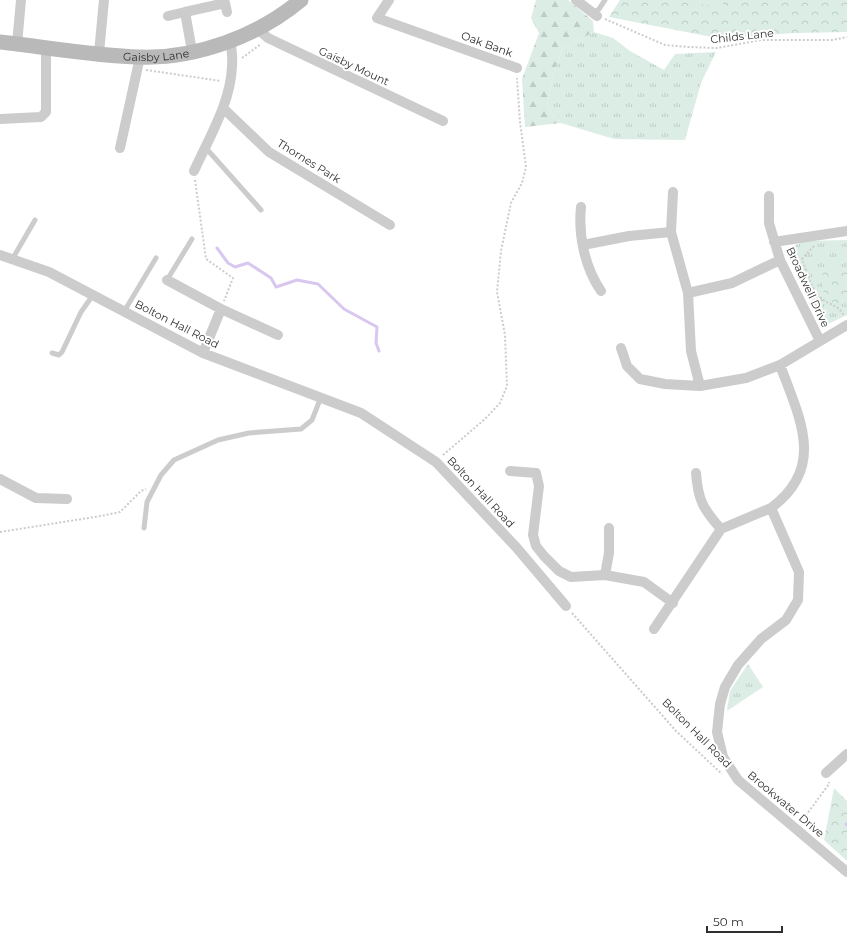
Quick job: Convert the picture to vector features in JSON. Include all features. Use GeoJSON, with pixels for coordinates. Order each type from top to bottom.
{"type":"FeatureCollection","features":[{"type":"Feature","properties":{"kind":"street"},"geometry":{"type":"LineString","coordinates":[[17,44],[20,0]]}},
{"type":"Feature","properties":{"kind":"street"},"geometry":{"type":"LineString","coordinates":[[99,53],[104,0]]}},
{"type":"Feature","properties":{"kind":"street","name":"Gaisby Lane"},"geometry":{"type":"LineString","coordinates":[[0,42],[99,53],[139,63],[263,33],[301,0]]}},
{"type":"Feature","properties":{"kind":"street","name":"Oak Bank"},"geometry":{"type":"LineString","coordinates":[[389,0],[377,18],[517,68]]}},
{"type":"Feature","properties":{"kind":"street"},"geometry":{"type":"LineString","coordinates":[[576,0],[595,14]]}},
{"type":"Feature","properties":{"kind":"street"},"geometry":{"type":"LineString","coordinates":[[168,16],[225,3],[227,12]]}},
{"type":"Feature","properties":{"kind":"street"},"geometry":{"type":"LineString","coordinates":[[185,12],[192,51]]}},
{"type":"Feature","properties":{"kind":"street","name":"Gaisby Mount"},"geometry":{"type":"LineString","coordinates":[[263,33],[443,121]]}},
{"type":"Feature","properties":{"kind":"street"},"geometry":{"type":"LineString","coordinates":[[194,170],[223,108],[230,82],[232,65],[231,41]]}},
{"type":"Feature","properties":{"kind":"street"},"geometry":{"type":"LineString","coordinates":[[0,119],[41,117],[46,112],[46,47]]}},
{"type":"Feature","properties":{"kind":"street"},"geometry":{"type":"LineString","coordinates":[[120,148],[139,63]]}},
{"type":"Feature","properties":{"kind":"street","name":"Thornes Park"},"geometry":{"type":"LineString","coordinates":[[223,108],[269,152],[390,225]]}},
{"type":"Feature","properties":{"kind":"street"},"geometry":{"type":"LineString","coordinates":[[674,192],[671,232],[688,293],[691,351],[700,386]]}},
{"type":"Feature","properties":{"kind":"street","name":"Broadwell Drive"},"geometry":{"type":"LineString","coordinates":[[769,196],[769,223],[780,260],[820,341]]}},
{"type":"Feature","properties":{"kind":"street"},"geometry":{"type":"LineString","coordinates":[[580,207],[579,220],[585,257],[592,278],[601,291]]}},
{"type":"Feature","properties":{"kind":"street","name":"Broadwell Drive"},"geometry":{"type":"LineString","coordinates":[[774,242],[847,231]]}},
{"type":"Feature","properties":{"kind":"street"},"geometry":{"type":"LineString","coordinates":[[584,245],[629,236],[671,232]]}},
{"type":"Feature","properties":{"kind":"street"},"geometry":{"type":"LineString","coordinates":[[0,265],[7,256]]}},
{"type":"Feature","properties":{"kind":"street","name":"Bolton Hall Road"},"geometry":{"type":"LineString","coordinates":[[7,256],[49,272],[125,310],[203,353],[361,413],[436,462],[516,547],[566,606]]}},
{"type":"Feature","properties":{"kind":"street"},"geometry":{"type":"LineString","coordinates":[[688,293],[732,283],[780,260]]}},
{"type":"Feature","properties":{"kind":"street"},"geometry":{"type":"LineString","coordinates":[[167,280],[220,309],[278,335]]}},
{"type":"Feature","properties":{"kind":"street"},"geometry":{"type":"LineString","coordinates":[[203,353],[220,309]]}},
{"type":"Feature","properties":{"kind":"street"},"geometry":{"type":"LineString","coordinates":[[621,348],[627,366],[640,378],[664,384],[700,386],[746,378],[780,365],[847,325]]}},
{"type":"Feature","properties":{"kind":"street"},"geometry":{"type":"LineString","coordinates":[[654,629],[673,603],[721,529],[771,508],[783,499],[801,469],[805,446],[802,423],[780,365]]}},
{"type":"Feature","properties":{"kind":"street"},"geometry":{"type":"LineString","coordinates":[[510,471],[536,473],[539,486],[533,535],[536,546],[559,571],[571,577],[605,575],[644,582],[673,603]]}},
{"type":"Feature","properties":{"kind":"street"},"geometry":{"type":"LineString","coordinates":[[696,473],[697,492],[705,511],[721,529]]}},
{"type":"Feature","properties":{"kind":"street"},"geometry":{"type":"LineString","coordinates":[[0,479],[36,498],[67,500]]}},
{"type":"Feature","properties":{"kind":"street","name":"Brookwater Drive"},"geometry":{"type":"LineString","coordinates":[[771,508],[799,572],[798,600],[786,620],[761,639],[738,664],[725,687],[720,704],[717,732],[724,757],[738,780],[847,872]]}},
{"type":"Feature","properties":{"kind":"street"},"geometry":{"type":"LineString","coordinates":[[605,575],[609,553],[609,528]]}},
{"type":"Feature","properties":{"kind":"street"},"geometry":{"type":"LineString","coordinates":[[826,773],[847,754]]}},
{"type":"Feature","properties":{"kind":"lane"},"geometry":{"type":"LineString","coordinates":[[595,14],[604,0]]}},
{"type":"Feature","properties":{"kind":"lane"},"geometry":{"type":"LineString","coordinates":[[205,147],[261,210]]}},
{"type":"Feature","properties":{"kind":"lane"},"geometry":{"type":"LineString","coordinates":[[7,256],[35,220]]}},
{"type":"Feature","properties":{"kind":"lane"},"geometry":{"type":"LineString","coordinates":[[167,280],[192,239]]}},
{"type":"Feature","properties":{"kind":"lane"},"geometry":{"type":"LineString","coordinates":[[125,310],[156,258]]}},
{"type":"Feature","properties":{"kind":"lane"},"geometry":{"type":"LineString","coordinates":[[52,353],[59,355],[62,352],[81,312],[94,295]]}},
{"type":"Feature","properties":{"kind":"lane"},"geometry":{"type":"LineString","coordinates":[[144,528],[147,502],[161,475],[174,460],[218,440],[250,433],[301,430],[312,420],[321,397]]}},
{"type":"Feature","properties":{"kind":"path","name":"Childs Lane"},"geometry":{"type":"LineString","coordinates":[[595,14],[665,45],[717,48],[761,40],[832,40],[847,37]]}},
{"type":"Feature","properties":{"kind":"path"},"geometry":{"type":"LineString","coordinates":[[232,65],[263,33]]}},
{"type":"Feature","properties":{"kind":"path"},"geometry":{"type":"LineString","coordinates":[[139,63],[230,82]]}},
{"type":"Feature","properties":{"kind":"path","name":"Oak Bank"},"geometry":{"type":"LineString","coordinates":[[436,462],[485,419],[500,403],[507,386],[505,336],[497,292],[500,258],[511,203],[522,183],[526,167],[520,122],[517,68]]}},
{"type":"Feature","properties":{"kind":"path"},"geometry":{"type":"LineString","coordinates":[[194,170],[206,259],[233,278],[220,309]]}},
{"type":"Feature","properties":{"kind":"path"},"geometry":{"type":"LineString","coordinates":[[816,243],[802,259],[814,290],[822,299],[838,307],[847,321]]}},
{"type":"Feature","properties":{"kind":"path"},"geometry":{"type":"LineString","coordinates":[[0,532],[120,512],[141,491],[156,485]]}},
{"type":"Feature","properties":{"kind":"path","name":"Bolton Hall Road"},"geometry":{"type":"LineString","coordinates":[[566,606],[676,732],[728,779]]}},
{"type":"Feature","properties":{"kind":"path"},"geometry":{"type":"LineString","coordinates":[[796,828],[829,784],[826,773]]}},
{"type":"Feature","properties":{"kind":"green space"},"geometry":{"type":"Polygon","coordinates":[[[536,0],[568,0],[593,21],[594,32],[563,48],[555,68],[547,105],[553,116],[561,123],[525,127],[522,79],[539,33],[531,18],[536,0]]]}},
{"type":"Feature","properties":{"kind":"green space"},"geometry":{"type":"Polygon","coordinates":[[[620,0],[847,0],[847,32],[793,33],[722,39],[609,17],[620,0]]]}},
{"type":"Feature","properties":{"kind":"green space"},"geometry":{"type":"Polygon","coordinates":[[[668,0],[723,0],[723,7],[668,0]]]}},
{"type":"Feature","properties":{"kind":"green space"},"geometry":{"type":"Polygon","coordinates":[[[594,32],[613,38],[630,51],[664,70],[675,54],[716,52],[701,83],[685,140],[614,139],[561,123],[553,116],[547,105],[555,68],[563,48],[594,32]]]}},
{"type":"Feature","properties":{"kind":"green space"},"geometry":{"type":"Polygon","coordinates":[[[847,240],[847,315],[824,326],[787,249],[804,241],[847,240]]]}},
{"type":"Feature","properties":{"kind":"green space"},"geometry":{"type":"Polygon","coordinates":[[[843,267],[847,268],[847,303],[840,304],[825,300],[822,285],[823,270],[843,267]]]}},
{"type":"Feature","properties":{"kind":"green space"},"geometry":{"type":"Polygon","coordinates":[[[748,664],[763,687],[727,711],[730,691],[748,664]]]}},
{"type":"Feature","properties":{"kind":"green space"},"geometry":{"type":"Polygon","coordinates":[[[834,788],[847,801],[847,861],[824,840],[834,788]]]}},
{"type":"Feature","properties":{"kind":"waterway"},"geometry":{"type":"LineString","coordinates":[[217,248],[228,263],[235,267],[248,263],[271,278],[276,287],[297,280],[318,284],[344,309],[377,327],[376,343],[379,351]]}}]}
